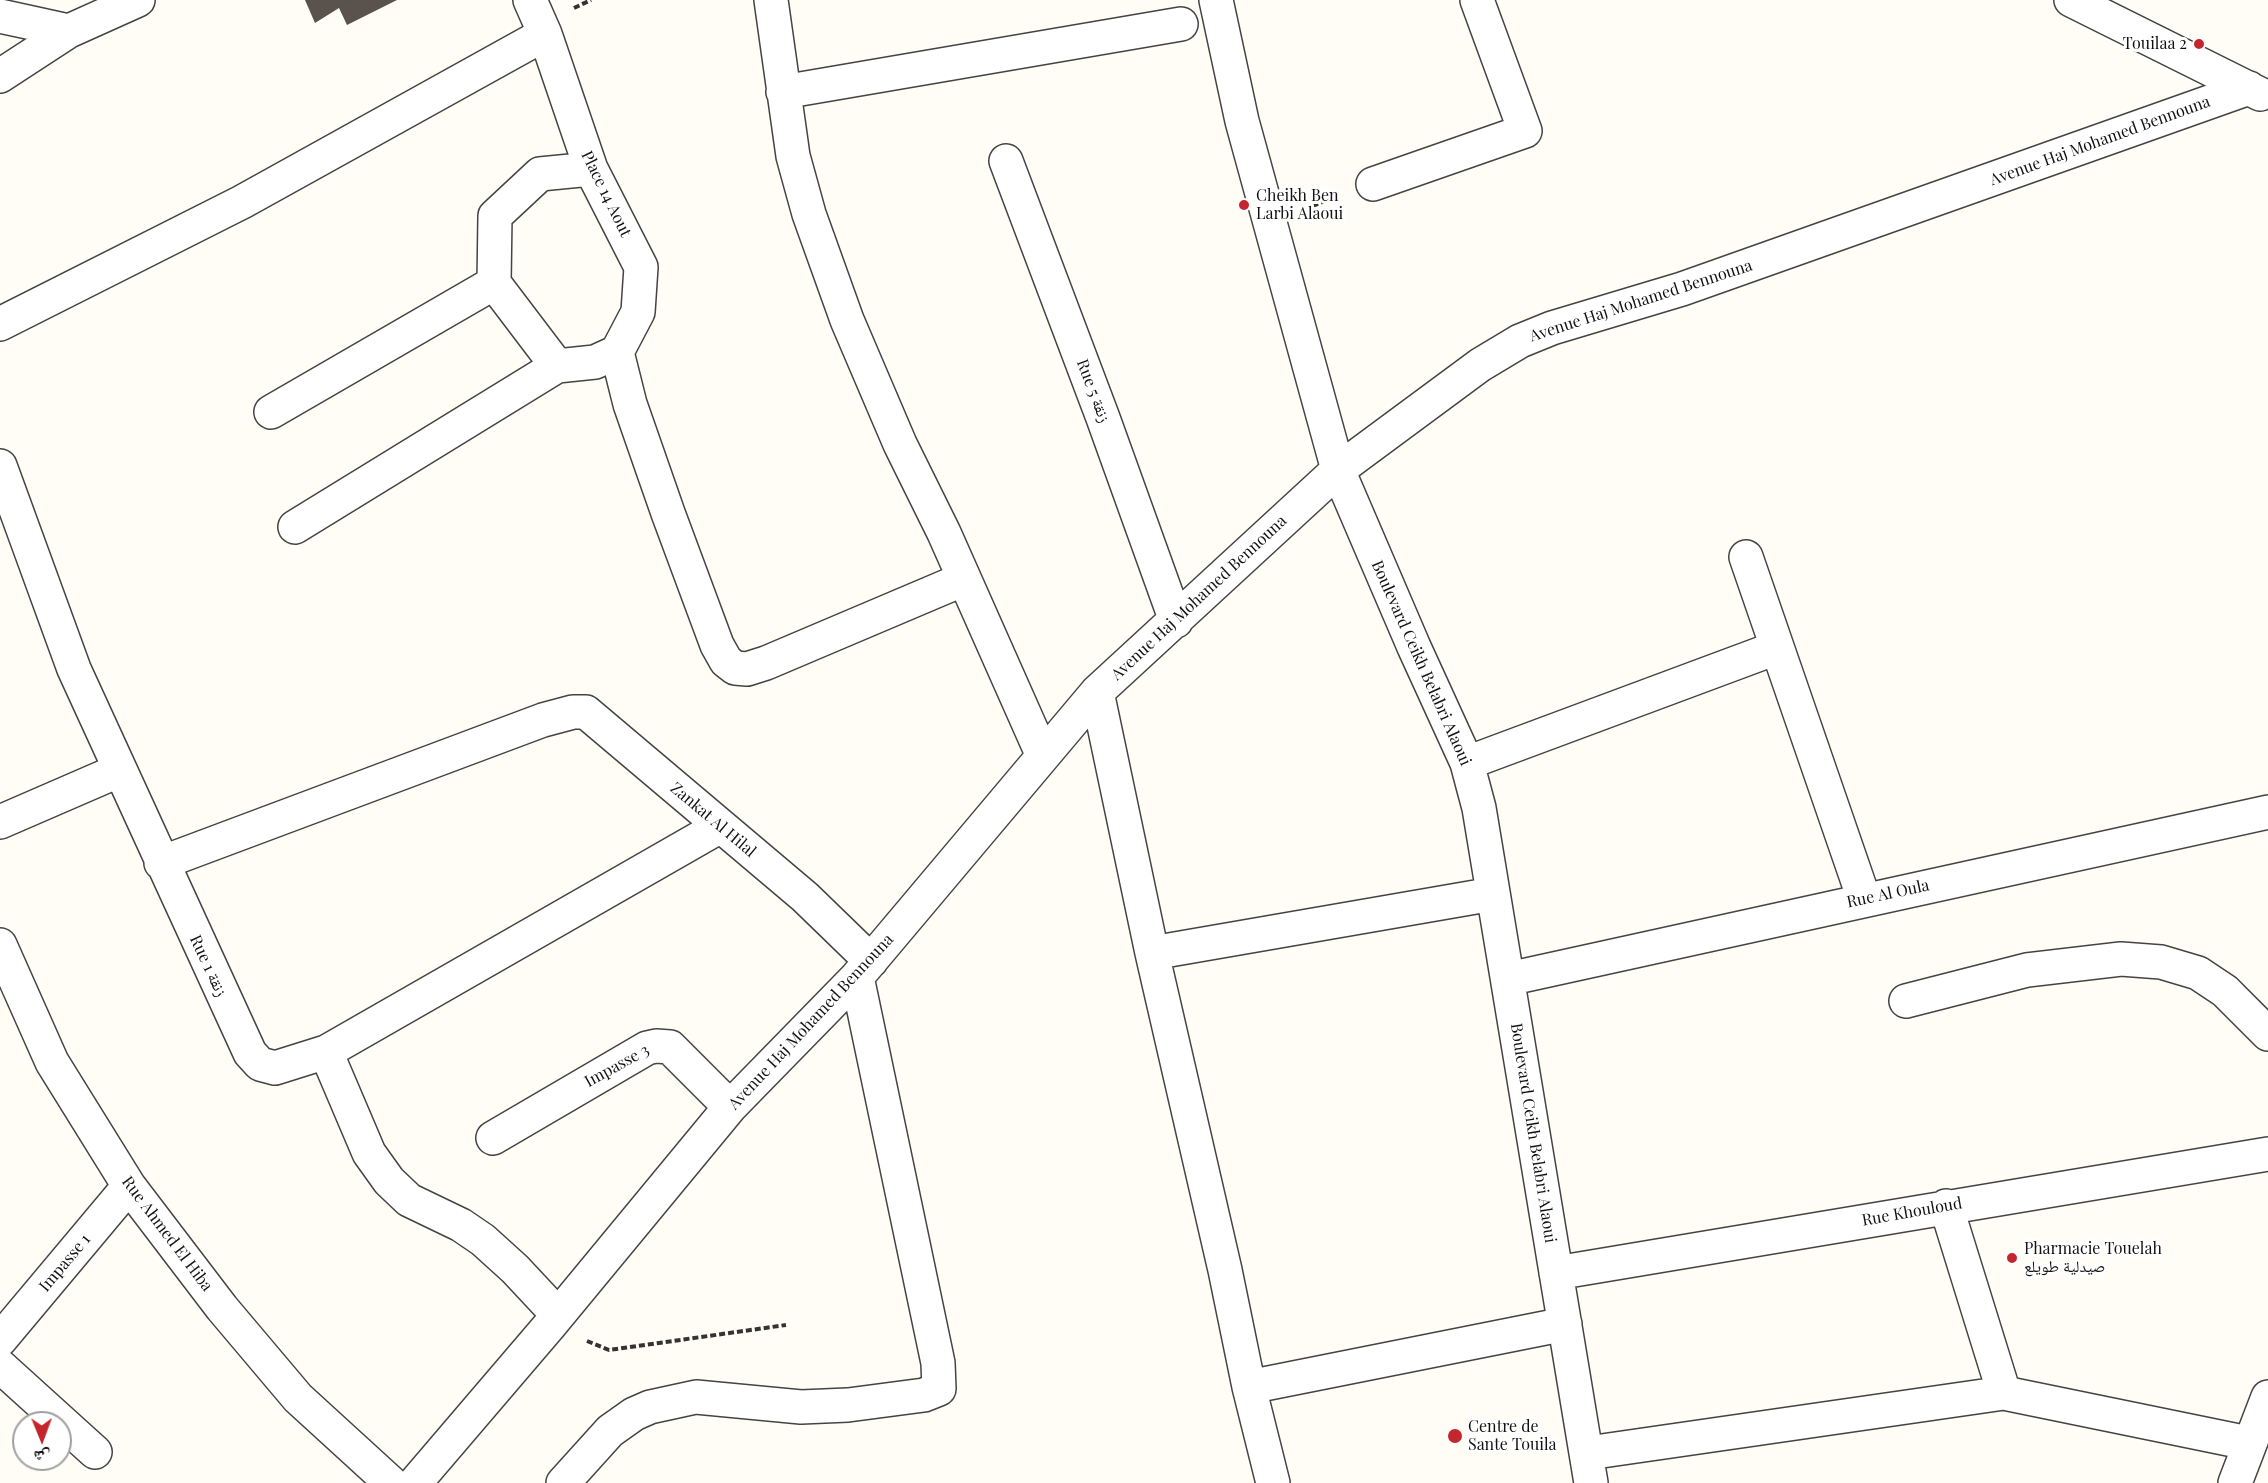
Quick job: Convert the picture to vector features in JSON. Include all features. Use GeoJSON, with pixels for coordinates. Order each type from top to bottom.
{"type":"FeatureCollection","features":[{"type":"Feature","properties":{"kind":"street"},"geometry":{"type":"LineString","coordinates":[[0,76],[69,31],[138,0]]}},
{"type":"Feature","properties":{"kind":"street","name":"Place 14 Aout"},"geometry":{"type":"LineString","coordinates":[[530,0],[545,34],[591,169],[641,267],[638,312],[617,352]]}},
{"type":"Feature","properties":{"kind":"street"},"geometry":{"type":"LineString","coordinates":[[771,0],[793,156],[809,214],[847,320],[900,444],[964,579],[1043,756]]}},
{"type":"Feature","properties":{"kind":"street","name":"Boulevard Ceikh Belabri Alaoui"},"geometry":{"type":"LineString","coordinates":[[1216,0],[1242,121],[1338,470],[1405,627],[1467,763],[1479,808],[1589,1468]]}},
{"type":"Feature","properties":{"kind":"street"},"geometry":{"type":"LineString","coordinates":[[1373,184],[1526,131],[1477,0]]}},
{"type":"Feature","properties":{"kind":"street"},"geometry":{"type":"LineString","coordinates":[[2071,0],[2259,93]]}},
{"type":"Feature","properties":{"kind":"street"},"geometry":{"type":"LineString","coordinates":[[0,16],[69,31]]}},
{"type":"Feature","properties":{"kind":"street"},"geometry":{"type":"LineString","coordinates":[[783,92],[1181,24]]}},
{"type":"Feature","properties":{"kind":"street"},"geometry":{"type":"LineString","coordinates":[[0,324],[242,202],[545,34]]}},
{"type":"Feature","properties":{"kind":"street","name":"Avenue Haj Mohamed Bennouna"},"geometry":{"type":"LineString","coordinates":[[415,1483],[554,1320],[730,1107],[864,969],[1097,692],[1338,470],[1480,364],[1520,341],[1552,328],[1682,289],[2259,93]]}},
{"type":"Feature","properties":{"kind":"street","name":"Rue 5 زنقة"},"geometry":{"type":"LineString","coordinates":[[1006,161],[1103,418],[1176,621]]}},
{"type":"Feature","properties":{"kind":"street"},"geometry":{"type":"LineString","coordinates":[[557,366],[494,283],[495,216],[540,174],[591,169]]}},
{"type":"Feature","properties":{"kind":"street"},"geometry":{"type":"LineString","coordinates":[[271,412],[494,283]]}},
{"type":"Feature","properties":{"kind":"street"},"geometry":{"type":"LineString","coordinates":[[295,527],[557,366],[595,362],[617,352],[630,404],[717,645],[726,662],[735,668],[747,669],[766,663],[964,579]]}},
{"type":"Feature","properties":{"kind":"street","name":"Rue 1 زنقة"},"geometry":{"type":"LineString","coordinates":[[0,466],[74,669],[250,1053],[256,1061],[266,1067],[284,1067],[326,1052]]}},
{"type":"Feature","properties":{"kind":"street"},"geometry":{"type":"LineString","coordinates":[[1746,557],[1864,899]]}},
{"type":"Feature","properties":{"kind":"street"},"geometry":{"type":"LineString","coordinates":[[1467,763],[1776,648]]}},
{"type":"Feature","properties":{"kind":"street"},"geometry":{"type":"LineString","coordinates":[[1097,692],[1152,953],[1225,1270],[1249,1387],[1273,1483]]}},
{"type":"Feature","properties":{"kind":"street","name":"Zankat Al Hilal"},"geometry":{"type":"LineString","coordinates":[[161,863],[543,720],[573,712],[586,712],[719,827],[805,897],[864,969]]}},
{"type":"Feature","properties":{"kind":"street"},"geometry":{"type":"LineString","coordinates":[[0,822],[120,770]]}},
{"type":"Feature","properties":{"kind":"street","name":"Rue Al Oula"},"geometry":{"type":"LineString","coordinates":[[1508,979],[2268,812]]}},
{"type":"Feature","properties":{"kind":"street"},"geometry":{"type":"LineString","coordinates":[[554,1320],[515,1269],[483,1240],[461,1225],[409,1200],[389,1181],[369,1153],[326,1052],[719,827]]}},
{"type":"Feature","properties":{"kind":"street"},"geometry":{"type":"LineString","coordinates":[[1152,953],[1493,894]]}},
{"type":"Feature","properties":{"kind":"street","name":"Rue Ahmed El Hiba"},"geometry":{"type":"LineString","coordinates":[[0,945],[52,1062],[129,1186],[222,1308],[298,1398],[391,1483]]}},
{"type":"Feature","properties":{"kind":"street"},"geometry":{"type":"LineString","coordinates":[[1906,1001],[2027,970],[2121,959],[2161,962],[2198,973],[2225,991],[2268,1034]]}},
{"type":"Feature","properties":{"kind":"street"},"geometry":{"type":"LineString","coordinates":[[563,1483],[610,1431],[634,1414],[650,1407],[696,1397],[801,1407],[848,1405],[924,1395],[939,1389],[938,1363],[864,969]]}},
{"type":"Feature","properties":{"kind":"street","name":"Impasse 3"},"geometry":{"type":"LineString","coordinates":[[493,1138],[647,1048],[656,1046],[670,1047],[730,1107]]}},
{"type":"Feature","properties":{"kind":"street","name":"Rue Khouloud"},"geometry":{"type":"LineString","coordinates":[[1556,1273],[2268,1154]]}},
{"type":"Feature","properties":{"kind":"street","name":"Impasse 1"},"geometry":{"type":"LineString","coordinates":[[5,1324],[129,1186]]}},
{"type":"Feature","properties":{"kind":"street"},"geometry":{"type":"LineString","coordinates":[[1946,1206],[2004,1393]]}},
{"type":"Feature","properties":{"kind":"street"},"geometry":{"type":"LineString","coordinates":[[1249,1387],[1565,1324]]}},
{"type":"Feature","properties":{"kind":"street"},"geometry":{"type":"LineString","coordinates":[[0,1366],[95,1452]]}},
{"type":"Feature","properties":{"kind":"street"},"geometry":{"type":"LineString","coordinates":[[1589,1468],[2004,1393],[2248,1443]]}},
{"type":"Feature","properties":{"kind":"street"},"geometry":{"type":"LineString","coordinates":[[2235,1483],[2248,1443],[2268,1397]]}},
{"type":"Feature","properties":{"kind":"path"},"geometry":{"type":"LineString","coordinates":[[1270,221],[1373,184]]}},
{"type":"Feature","properties":{"kind":"path"},"geometry":{"type":"LineString","coordinates":[[554,1320],[609,1350],[786,1325]]}},
{"type":"Feature","properties":{"kind":"building"},"geometry":{"type":"Polygon","coordinates":[[[305,0],[397,0],[347,25],[339,8],[315,23],[305,0]]]}},
{"type":"Feature","properties":{"kind":"place","name":"Touilaa 2"},"geometry":{"type":"Point","coordinates":[2199,44]}},
{"type":"Feature","properties":{"kind":"place","name":"Cheikh Ben Larbi Alaoui"},"geometry":{"type":"Point","coordinates":[1244,205]}},
{"type":"Feature","properties":{"kind":"place","name":"Pharmacie Touelah صيدلية طويلع"},"geometry":{"type":"Point","coordinates":[2012,1258]}},
{"type":"Feature","properties":{"kind":"place","name":"Centre de Sante Touila"},"geometry":{"type":"Point","coordinates":[1455,1436]}}]}
